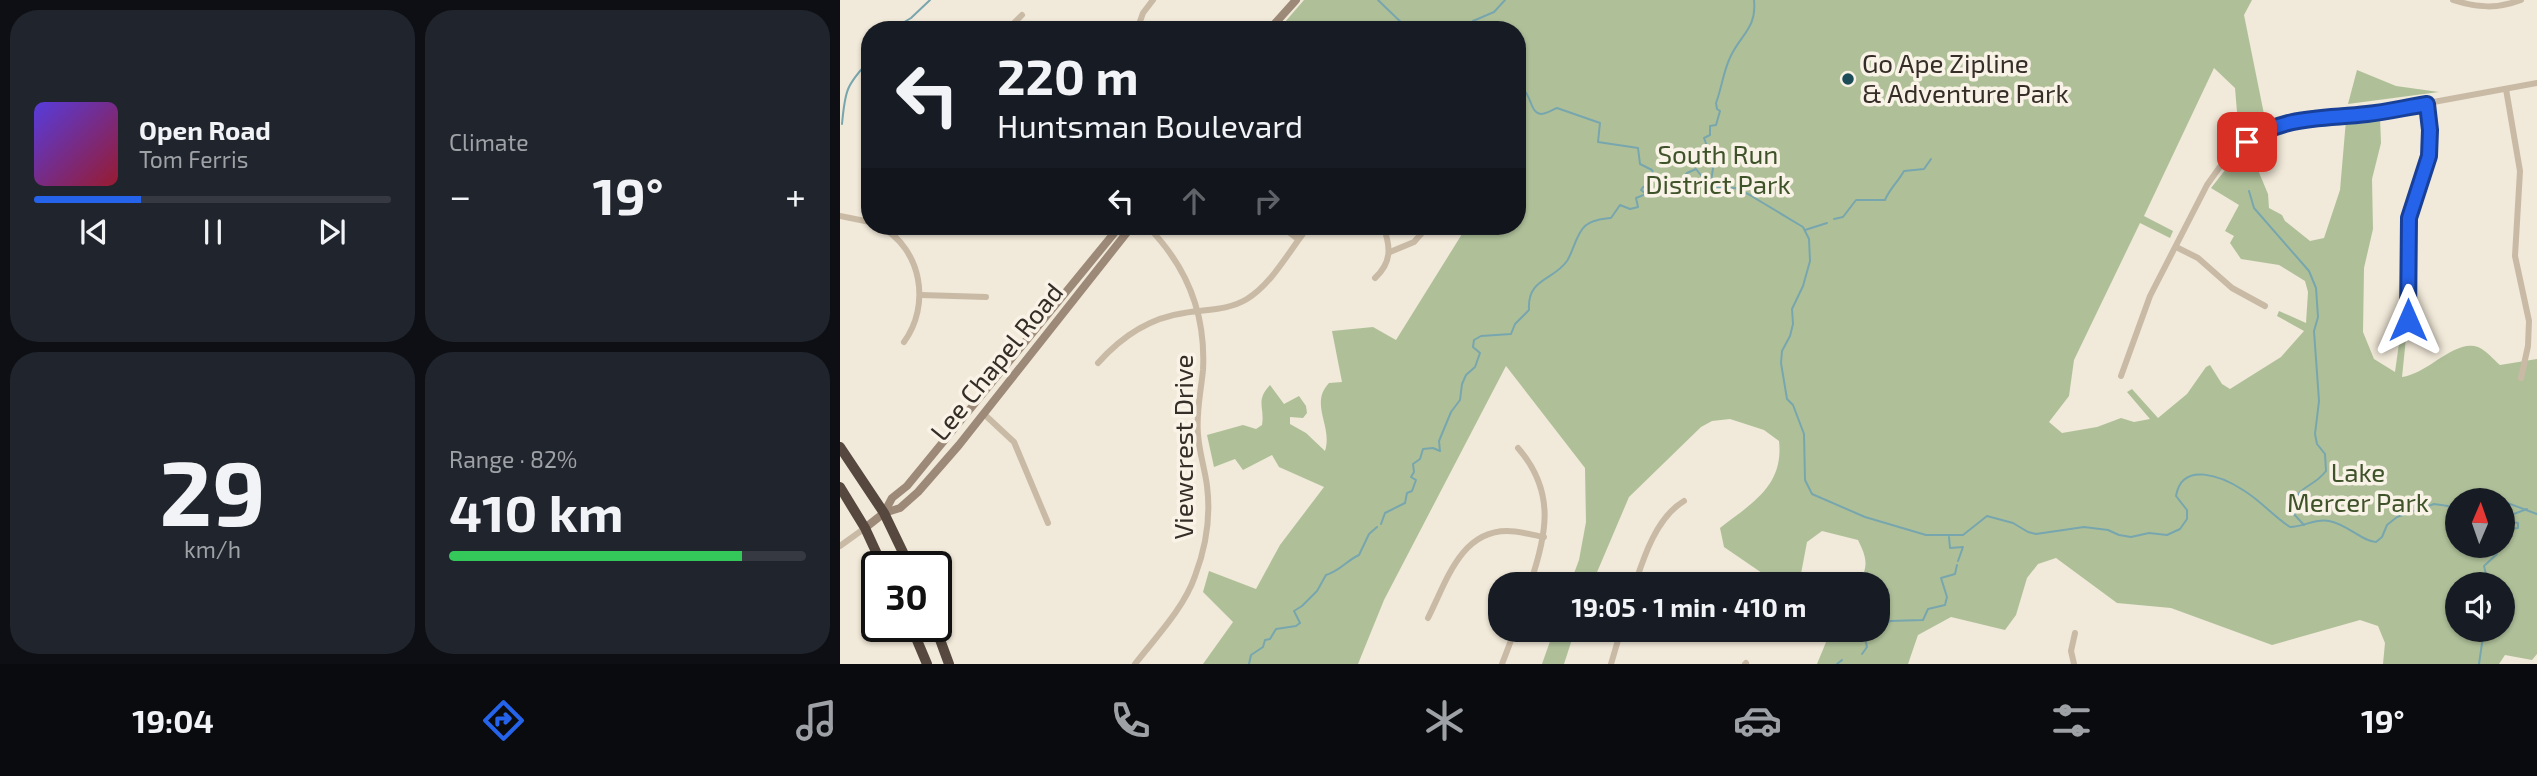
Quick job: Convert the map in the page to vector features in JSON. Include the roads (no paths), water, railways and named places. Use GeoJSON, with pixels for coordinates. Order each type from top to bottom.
{"type":"FeatureCollection","features":[{"type":"Feature","properties":{"kind":"highway"},"geometry":{"type":"LineString","coordinates":[[840,447],[884,513],[902,551]]}},
{"type":"Feature","properties":{"kind":"highway"},"geometry":{"type":"LineString","coordinates":[[840,487],[876,551]]}},
{"type":"Feature","properties":{"kind":"highway"},"geometry":{"type":"LineString","coordinates":[[918,642],[927,664]]}},
{"type":"Feature","properties":{"kind":"highway"},"geometry":{"type":"LineString","coordinates":[[941,642],[949,664]]}},
{"type":"Feature","properties":{"kind":"main road"},"geometry":{"type":"LineString","coordinates":[[1277,21],[1296,0]]}},
{"type":"Feature","properties":{"kind":"main road","name":"Lee Chapel Road"},"geometry":{"type":"LineString","coordinates":[[884,513],[892,498],[907,486],[1113,235]]}},
{"type":"Feature","properties":{"kind":"main road","name":"Lee Chapel Road"},"geometry":{"type":"LineString","coordinates":[[865,528],[884,513],[900,508],[918,492],[985,415],[1025,360],[1125,235]]}},
{"type":"Feature","properties":{"kind":"street"},"geometry":{"type":"LineString","coordinates":[[1140,21],[1153,0]]}},
{"type":"Feature","properties":{"kind":"street"},"geometry":{"type":"LineString","coordinates":[[2453,0],[2485,8],[2504,6],[2521,0]]}},
{"type":"Feature","properties":{"kind":"street"},"geometry":{"type":"LineString","coordinates":[[1016,21],[1022,15]]}},
{"type":"Feature","properties":{"kind":"street"},"geometry":{"type":"LineString","coordinates":[[2121,376],[2141,318],[2207,185],[2224,161],[2256,136],[2296,120],[2369,114],[2537,83]]}},
{"type":"Feature","properties":{"kind":"street"},"geometry":{"type":"LineString","coordinates":[[2506,89],[2520,171],[2515,256],[2529,321],[2528,346],[2521,378]]}},
{"type":"Feature","properties":{"kind":"street"},"geometry":{"type":"LineString","coordinates":[[2408,320],[2409,218],[2429,156],[2427,104]]}},
{"type":"Feature","properties":{"kind":"street"},"geometry":{"type":"LineString","coordinates":[[840,216],[861,220]]}},
{"type":"Feature","properties":{"kind":"street"},"geometry":{"type":"LineString","coordinates":[[896,235],[911,258],[919,278],[920,295],[915,325],[904,342]]}},
{"type":"Feature","properties":{"kind":"street","name":"Viewcrest Drive"},"geometry":{"type":"LineString","coordinates":[[1135,664],[1180,604],[1194,579],[1206,537],[1208,494],[1198,433],[1204,355],[1199,311],[1178,264],[1155,235]]}},
{"type":"Feature","properties":{"kind":"street"},"geometry":{"type":"LineString","coordinates":[[1293,235],[1298,239]]}},
{"type":"Feature","properties":{"kind":"street"},"geometry":{"type":"LineString","coordinates":[[1098,363],[1117,342],[1142,326],[1168,316],[1231,307],[1251,297],[1266,283],[1301,235]]}},
{"type":"Feature","properties":{"kind":"street"},"geometry":{"type":"LineString","coordinates":[[1376,278],[1385,268],[1390,252],[1385,235]]}},
{"type":"Feature","properties":{"kind":"street"},"geometry":{"type":"LineString","coordinates":[[1390,252],[1414,242],[1420,235]]}},
{"type":"Feature","properties":{"kind":"street"},"geometry":{"type":"LineString","coordinates":[[2176,247],[2197,258],[2232,288],[2265,306]]}},
{"type":"Feature","properties":{"kind":"street"},"geometry":{"type":"LineString","coordinates":[[920,295],[986,297]]}},
{"type":"Feature","properties":{"kind":"street"},"geometry":{"type":"LineString","coordinates":[[985,415],[1014,443],[1048,523]]}},
{"type":"Feature","properties":{"kind":"street"},"geometry":{"type":"LineString","coordinates":[[1518,448],[1532,465],[1541,486],[1545,509],[1544,537],[1534,572]]}},
{"type":"Feature","properties":{"kind":"street"},"geometry":{"type":"LineString","coordinates":[[1639,572],[1667,513],[1684,501]]}},
{"type":"Feature","properties":{"kind":"street"},"geometry":{"type":"LineString","coordinates":[[840,546],[865,528]]}},
{"type":"Feature","properties":{"kind":"street"},"geometry":{"type":"LineString","coordinates":[[1428,618],[1457,561],[1471,543],[1485,535],[1503,531],[1544,537]]}},
{"type":"Feature","properties":{"kind":"street"},"geometry":{"type":"LineString","coordinates":[[2074,664],[2071,651],[2075,633]]}},
{"type":"Feature","properties":{"kind":"street"},"geometry":{"type":"LineString","coordinates":[[1502,664],[1510,642]]}},
{"type":"Feature","properties":{"kind":"street"},"geometry":{"type":"LineString","coordinates":[[1611,664],[1617,642]]}},
{"type":"Feature","properties":{"kind":"waterway"},"geometry":{"type":"LineString","coordinates":[[906,21],[930,0]]}},
{"type":"Feature","properties":{"kind":"waterway"},"geometry":{"type":"LineString","coordinates":[[1378,0],[1400,21]]}},
{"type":"Feature","properties":{"kind":"waterway"},"geometry":{"type":"LineString","coordinates":[[1473,21],[1494,12],[1505,0]]}},
{"type":"Feature","properties":{"kind":"waterway"},"geometry":{"type":"LineString","coordinates":[[1708,149],[1704,138],[1710,135],[1710,126],[1716,125],[1720,111],[1716,103],[1725,71],[1733,51],[1753,19],[1754,0]]}},
{"type":"Feature","properties":{"kind":"waterway"},"geometry":{"type":"LineString","coordinates":[[842,124],[848,89],[861,70]]}},
{"type":"Feature","properties":{"kind":"waterway"},"geometry":{"type":"LineString","coordinates":[[1526,92],[1537,113],[1557,108],[1600,123],[1598,142],[1638,148],[1640,164],[1652,170],[1657,181],[1663,186],[1675,187],[1687,173],[1696,169],[1710,187],[1735,188],[1803,227],[1809,239],[1810,261],[1803,286],[1792,309],[1793,324],[1782,351],[1781,363],[1787,399],[1793,405],[1804,434],[1805,480],[1812,494],[1865,517],[1926,535],[1963,535],[1987,516],[2013,523],[2036,534],[2084,527],[2131,537],[2149,533],[2167,535],[2180,529],[2187,519],[2187,510],[2176,496],[2186,478],[2195,475],[2215,477],[2235,485],[2290,527],[2329,521],[2376,542],[2382,537],[2387,525],[2397,517],[2434,504],[2445,506]]}},
{"type":"Feature","properties":{"kind":"waterway"},"geometry":{"type":"LineString","coordinates":[[1708,155],[1714,162],[1711,181],[1716,188]]}},
{"type":"Feature","properties":{"kind":"waterway"},"geometry":{"type":"LineString","coordinates":[[1834,219],[1843,217],[1856,200],[1885,200],[1904,171],[1924,169],[1931,159]]}},
{"type":"Feature","properties":{"kind":"waterway"},"geometry":{"type":"LineString","coordinates":[[1381,524],[1385,513],[1405,503],[1407,493],[1412,491],[1416,480],[1411,477],[1414,472],[1413,464],[1420,459],[1423,449],[1433,448],[1440,451],[1439,441],[1451,412],[1460,400],[1462,384],[1466,375],[1475,367],[1480,353],[1473,347],[1474,340],[1481,336],[1511,334],[1515,324],[1529,310],[1529,300],[1536,286],[1567,261],[1579,233],[1585,226],[1594,221],[1611,218],[1620,205],[1630,209],[1638,207],[1636,198],[1646,194],[1641,190],[1643,187],[1650,187],[1649,181],[1654,180]]}},
{"type":"Feature","properties":{"kind":"waterway"},"geometry":{"type":"LineString","coordinates":[[2249,191],[2254,208],[2309,271],[2316,288],[2318,317],[2314,331],[2319,401],[2315,434],[2317,444],[2325,454],[2326,471],[2301,491],[2294,502],[2291,511],[2304,525]]}},
{"type":"Feature","properties":{"kind":"waterway"},"geometry":{"type":"LineString","coordinates":[[1805,230],[1827,223]]}},
{"type":"Feature","properties":{"kind":"waterway"},"geometry":{"type":"LineString","coordinates":[[2515,506],[2537,514]]}},
{"type":"Feature","properties":{"kind":"waterway"},"geometry":{"type":"LineString","coordinates":[[2515,514],[2527,509]]}},
{"type":"Feature","properties":{"kind":"waterway"},"geometry":{"type":"LineString","coordinates":[[2515,523],[2518,523],[2518,528],[2515,528]]}},
{"type":"Feature","properties":{"kind":"waterway"},"geometry":{"type":"LineString","coordinates":[[1249,664],[1251,655],[1263,647],[1265,640],[1270,639],[1276,629],[1300,623],[1294,611],[1317,591],[1326,575],[1359,555],[1369,534],[1377,527]]}},
{"type":"Feature","properties":{"kind":"waterway"},"geometry":{"type":"LineString","coordinates":[[1949,537],[1950,548],[1963,547],[1958,561]]}},
{"type":"Feature","properties":{"kind":"waterway"},"geometry":{"type":"LineString","coordinates":[[2485,572],[2484,566],[2493,558]]}},
{"type":"Feature","properties":{"kind":"waterway"},"geometry":{"type":"LineString","coordinates":[[1890,621],[1923,620],[1928,609],[1945,605],[1947,597],[1941,578],[1955,574],[1957,565]]}},
{"type":"Feature","properties":{"kind":"waterway"},"geometry":{"type":"LineString","coordinates":[[1862,654],[1867,647],[1866,642]]}},
{"type":"Feature","properties":{"kind":"waterway"},"geometry":{"type":"LineString","coordinates":[[2479,664],[2482,642]]}},
{"type":"Feature","properties":{"kind":"waterway"},"geometry":{"type":"LineString","coordinates":[[1837,664],[1842,660]]}},
{"type":"Feature","properties":{"kind":"place","name":"Go Ape Zipline & Adventure Park"},"geometry":{"type":"Point","coordinates":[1848,79]}},
{"type":"Feature","properties":{"kind":"park label","name":"South Run District Park"},"geometry":{"type":"Point","coordinates":[1718,170]}},
{"type":"Feature","properties":{"kind":"park label","name":"Lake Mercer Park"},"geometry":{"type":"Point","coordinates":[2358,488]}}]}
